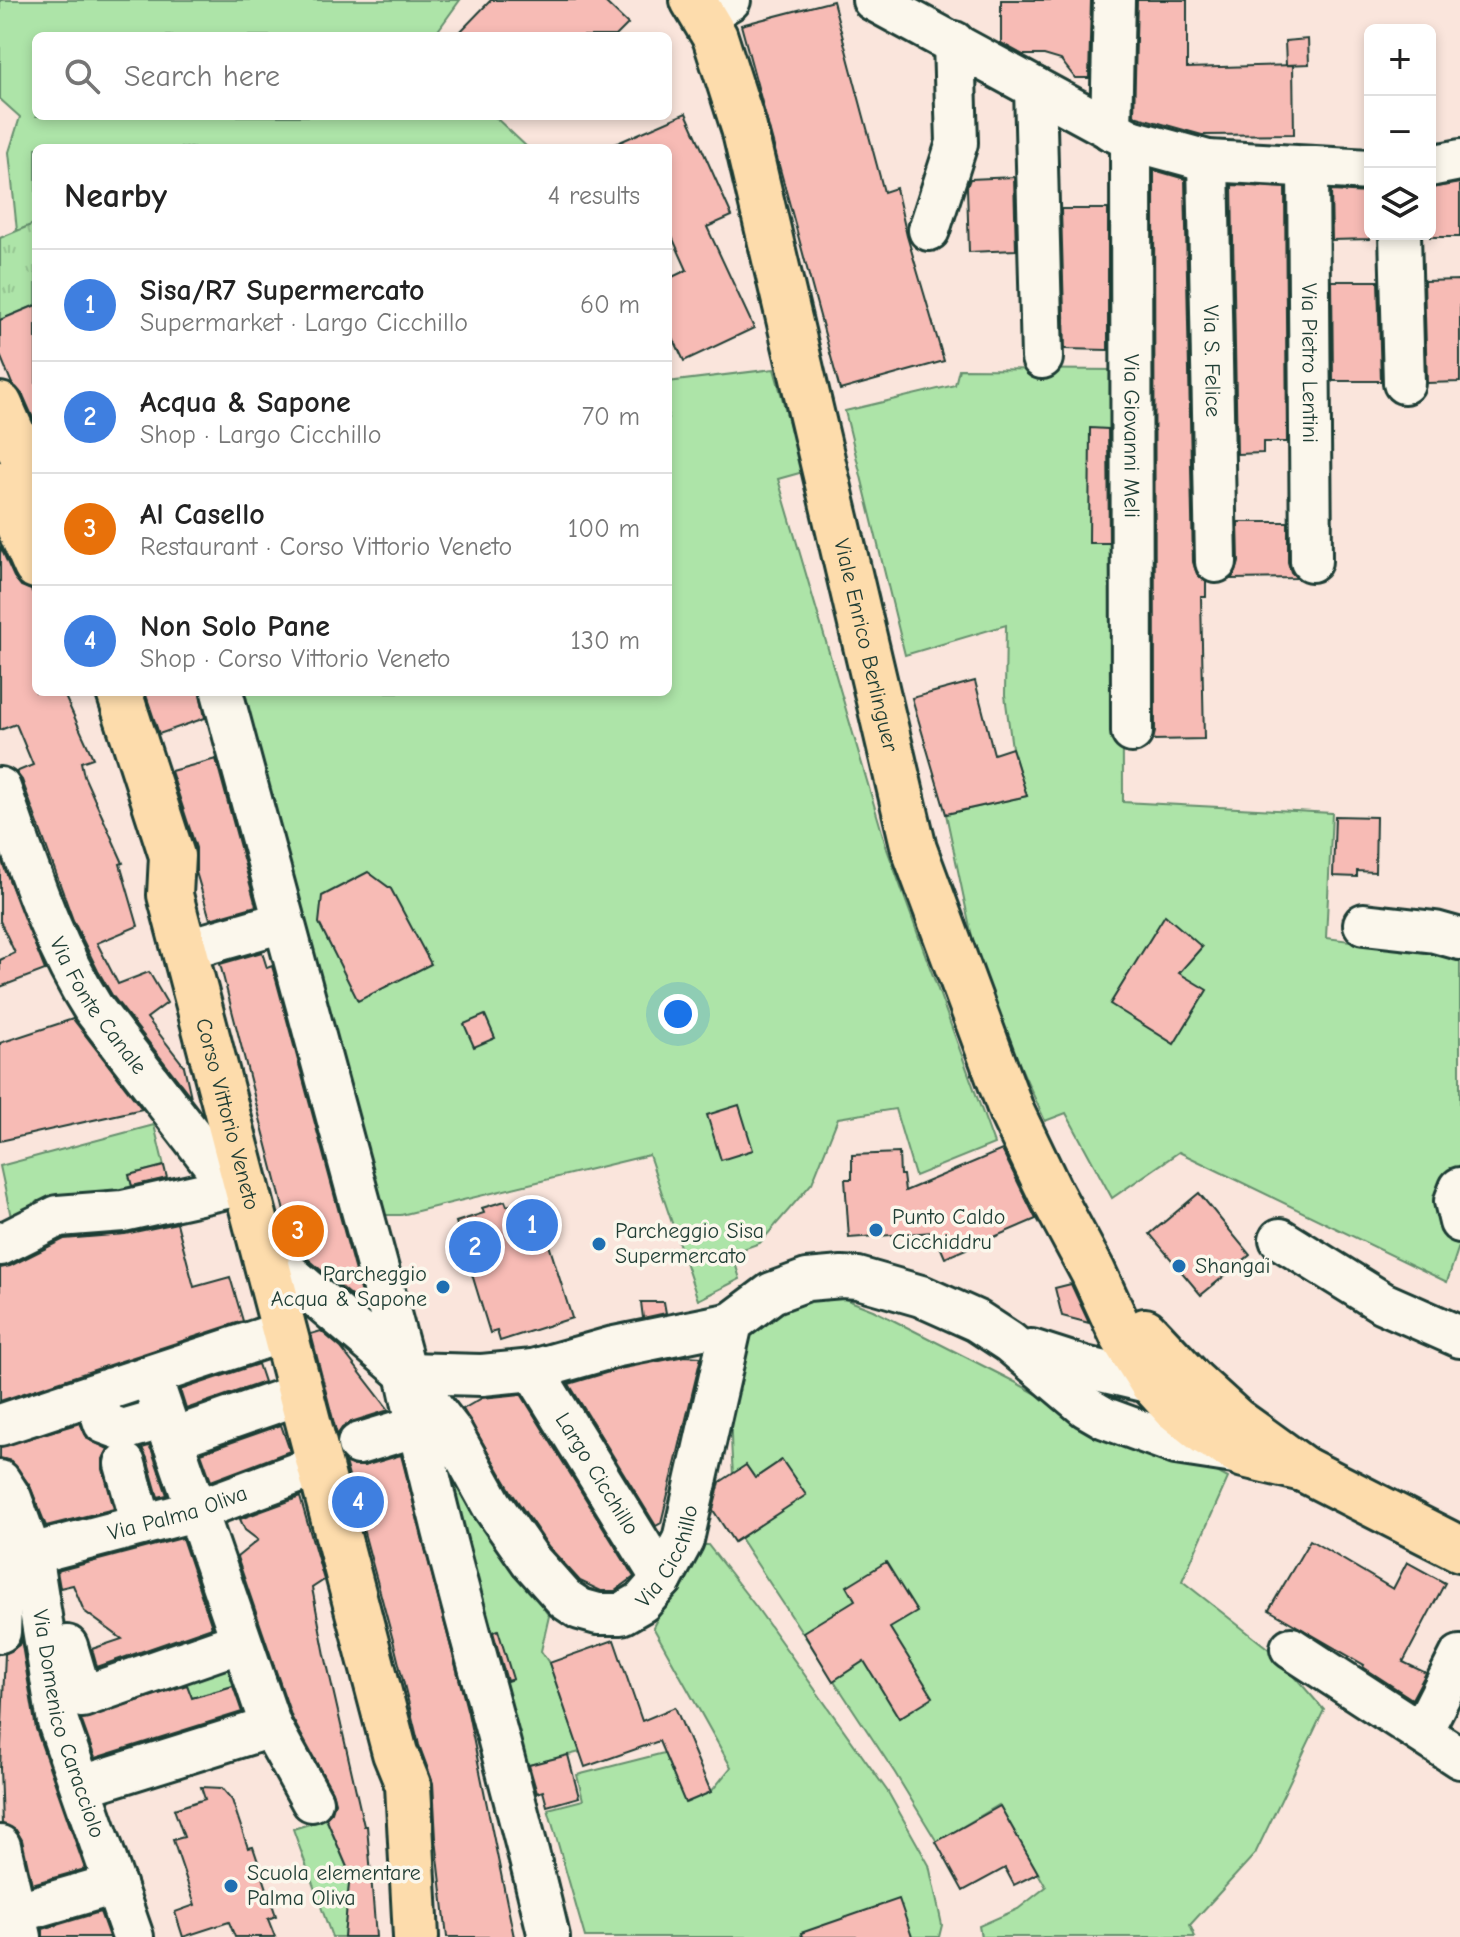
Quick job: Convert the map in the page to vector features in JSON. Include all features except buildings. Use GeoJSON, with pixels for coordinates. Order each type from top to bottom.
{"type":"FeatureCollection","features":[{"type":"Feature","properties":{"kind":"main road","name":"Viale Enrico Berlinguer"},"geometry":{"type":"LineString","coordinates":[[709,5],[715,37],[744,128],[914,849],[1012,1113],[1049,1190],[1093,1272],[1123,1337],[1153,1362],[1175,1408],[1196,1424],[1239,1437],[1460,1549]]}},
{"type":"Feature","properties":{"kind":"main road"},"geometry":{"type":"LineString","coordinates":[[0,405],[32,478]]}},
{"type":"Feature","properties":{"kind":"main road"},"geometry":{"type":"LineString","coordinates":[[0,484],[32,557]]}},
{"type":"Feature","properties":{"kind":"main road","name":"Corso Vittorio Veneto"},"geometry":{"type":"LineString","coordinates":[[87,696],[147,864],[170,895]]}},
{"type":"Feature","properties":{"kind":"main road","name":"Corso Vittorio Veneto"},"geometry":{"type":"LineString","coordinates":[[120,696],[172,856],[170,895],[239,1186],[268,1270],[395,1753],[408,1785],[416,1937]]}},
{"type":"Feature","properties":{"kind":"main road","name":"Corso Vittorio Veneto"},"geometry":{"type":"LineString","coordinates":[[392,1937],[386,1788],[395,1753]]}},
{"type":"Feature","properties":{"kind":"street"},"geometry":{"type":"LineString","coordinates":[[873,0],[1121,135],[1208,161],[1364,170]]}},
{"type":"Feature","properties":{"kind":"street","name":"Via Giovanni Meli"},"geometry":{"type":"LineString","coordinates":[[1114,0],[1121,135],[1132,732]]}},
{"type":"Feature","properties":{"kind":"street"},"geometry":{"type":"LineString","coordinates":[[929,230],[957,143],[954,42]]}},
{"type":"Feature","properties":{"kind":"street"},"geometry":{"type":"LineString","coordinates":[[1035,88],[1042,358]]}},
{"type":"Feature","properties":{"kind":"street"},"geometry":{"type":"LineString","coordinates":[[1436,165],[1460,160]]}},
{"type":"Feature","properties":{"kind":"street","name":"Via S. Felice"},"geometry":{"type":"LineString","coordinates":[[1208,161],[1216,562]]}},
{"type":"Feature","properties":{"kind":"street","name":"Via Pietro Lentini"},"geometry":{"type":"LineString","coordinates":[[1308,167],[1311,561]]}},
{"type":"Feature","properties":{"kind":"street"},"geometry":{"type":"LineString","coordinates":[[1400,240],[1404,383]]}},
{"type":"Feature","properties":{"kind":"street"},"geometry":{"type":"LineString","coordinates":[[223,696],[406,1373],[549,1937]]}},
{"type":"Feature","properties":{"kind":"street","name":"Via Fonte Canale"},"geometry":{"type":"LineString","coordinates":[[0,788],[53,933],[74,979],[93,1008],[239,1186]]}},
{"type":"Feature","properties":{"kind":"street"},"geometry":{"type":"LineString","coordinates":[[185,950],[283,922]]}},
{"type":"Feature","properties":{"kind":"street"},"geometry":{"type":"LineString","coordinates":[[1364,924],[1435,932],[1460,939]]}},
{"type":"Feature","properties":{"kind":"street"},"geometry":{"type":"LineString","coordinates":[[1,1241],[58,1216],[123,1211],[239,1186]]}},
{"type":"Feature","properties":{"kind":"street"},"geometry":{"type":"LineString","coordinates":[[1460,1188],[1455,1201],[1460,1222]]}},
{"type":"Feature","properties":{"kind":"street"},"geometry":{"type":"LineString","coordinates":[[1280,1239],[1383,1303],[1460,1337]]}},
{"type":"Feature","properties":{"kind":"street","name":"Via Cicchillo"},"geometry":{"type":"LineString","coordinates":[[268,1270],[281,1267],[406,1373],[451,1431],[508,1531],[565,1599],[588,1612],[621,1614],[642,1602],[662,1579],[683,1540],[732,1323]]}},
{"type":"Feature","properties":{"kind":"street"},"geometry":{"type":"LineString","coordinates":[[406,1373],[482,1375],[533,1370],[614,1347],[732,1323],[772,1293],[789,1285],[807,1280],[858,1278],[921,1296],[977,1321],[1009,1342],[1086,1407],[1105,1418],[1198,1450],[1239,1437]]}},
{"type":"Feature","properties":{"kind":"street"},"geometry":{"type":"LineString","coordinates":[[0,1425],[285,1331]]}},
{"type":"Feature","properties":{"kind":"street"},"geometry":{"type":"LineString","coordinates":[[1009,1342],[1084,1367],[1153,1362],[1137,1405],[1122,1414],[1105,1418]]}},
{"type":"Feature","properties":{"kind":"street","name":"Largo Cicchillo"},"geometry":{"type":"LineString","coordinates":[[533,1370],[662,1579]]}},
{"type":"Feature","properties":{"kind":"street"},"geometry":{"type":"LineString","coordinates":[[151,1377],[271,1727],[312,1801]]}},
{"type":"Feature","properties":{"kind":"street"},"geometry":{"type":"LineString","coordinates":[[95,1395],[104,1423],[123,1430],[167,1428],[300,1394]]}},
{"type":"Feature","properties":{"kind":"street"},"geometry":{"type":"LineString","coordinates":[[358,1444],[417,1426]]}},
{"type":"Feature","properties":{"kind":"street"},"geometry":{"type":"LineString","coordinates":[[125,1464],[142,1525]]}},
{"type":"Feature","properties":{"kind":"street","name":"Via Palma Oliva"},"geometry":{"type":"LineString","coordinates":[[31,1554],[195,1511],[319,1465]]}},
{"type":"Feature","properties":{"kind":"street"},"geometry":{"type":"LineString","coordinates":[[0,1632],[8,1495]]}},
{"type":"Feature","properties":{"kind":"street","name":"Via Domenico Caracciolo"},"geometry":{"type":"LineString","coordinates":[[8,1495],[31,1554],[58,1722],[133,1937]]}},
{"type":"Feature","properties":{"kind":"street"},"geometry":{"type":"LineString","coordinates":[[42,1621],[59,1618],[82,1697],[240,1642]]}},
{"type":"Feature","properties":{"kind":"street"},"geometry":{"type":"LineString","coordinates":[[1291,1648],[1460,1758]]}},
{"type":"Feature","properties":{"kind":"street"},"geometry":{"type":"LineString","coordinates":[[1422,1731],[1460,1656]]}},
{"type":"Feature","properties":{"kind":"street"},"geometry":{"type":"LineString","coordinates":[[82,1786],[271,1727]]}},
{"type":"Feature","properties":{"kind":"street"},"geometry":{"type":"LineString","coordinates":[[0,1846],[18,1925],[115,1884]]}},
{"type":"Feature","properties":{"kind":"green space"},"geometry":{"type":"Polygon","coordinates":[[[0,0],[460,0],[437,32],[32,32],[32,120],[498,120],[524,144],[32,144],[32,225],[17,231],[9,152],[20,117],[0,99],[0,0]]]}},
{"type":"Feature","properties":{"kind":"green space"},"geometry":{"type":"Polygon","coordinates":[[[32,225],[32,307],[0,320],[0,238],[32,225]]]}},
{"type":"Feature","properties":{"kind":"green space"},"geometry":{"type":"Polygon","coordinates":[[[774,369],[803,472],[778,479],[887,849],[994,1144],[915,1176],[895,1109],[838,1118],[812,1183],[760,1243],[732,1253],[740,1279],[698,1300],[649,1155],[401,1215],[385,1215],[368,1201],[223,696],[672,696],[672,382],[774,369]]]}},
{"type":"Feature","properties":{"kind":"green space"},"geometry":{"type":"Polygon","coordinates":[[[959,369],[1122,370],[1123,802],[1332,813],[1326,938],[1451,954],[1460,959],[1460,1243],[1447,1282],[1179,1152],[1112,1198],[1066,1113],[1045,1121],[981,979],[946,814],[1027,796],[1012,748],[1005,695],[1006,625],[905,655],[845,411],[955,385],[959,369]]]}},
{"type":"Feature","properties":{"kind":"green space"},"geometry":{"type":"Polygon","coordinates":[[[154,1125],[164,1166],[129,1175],[137,1205],[14,1231],[0,1166],[154,1125]]]}},
{"type":"Feature","properties":{"kind":"green space"},"geometry":{"type":"Polygon","coordinates":[[[822,1297],[845,1299],[873,1310],[1113,1436],[1228,1478],[1182,1581],[1275,1654],[1324,1710],[1255,1854],[1190,1925],[1195,1937],[981,1937],[979,1926],[1018,1909],[1046,1887],[999,1805],[937,1842],[740,1538],[805,1495],[782,1460],[755,1478],[746,1465],[733,1474],[732,1392],[740,1349],[748,1332],[766,1315],[789,1305],[822,1297]]]}},
{"type":"Feature","properties":{"kind":"green space"},"geometry":{"type":"Polygon","coordinates":[[[442,1454],[490,1534],[549,1616],[541,1651],[549,1663],[580,1752],[525,1766],[442,1454]]]}},
{"type":"Feature","properties":{"kind":"green space"},"geometry":{"type":"Polygon","coordinates":[[[699,1545],[708,1545],[757,1608],[888,1792],[929,1865],[942,1925],[939,1937],[585,1937],[548,1809],[583,1800],[577,1775],[664,1753],[686,1803],[711,1792],[731,1767],[653,1627],[692,1550],[699,1545]]]}},
{"type":"Feature","properties":{"kind":"green space"},"geometry":{"type":"Polygon","coordinates":[[[225,1654],[243,1683],[192,1698],[181,1668],[225,1654]]]}},
{"type":"Feature","properties":{"kind":"green space"},"geometry":{"type":"Polygon","coordinates":[[[326,1819],[350,1874],[344,1937],[332,1937],[293,1829],[326,1819]]]}},
{"type":"Feature","properties":{"kind":"place","name":"Sisa/R7 Supermercato"},"geometry":{"type":"Point","coordinates":[532,1225]}},
{"type":"Feature","properties":{"kind":"place","name":"Punto Caldo Cicchiddru"},"geometry":{"type":"Point","coordinates":[876,1230]}},
{"type":"Feature","properties":{"kind":"place","name":"Al Casello"},"geometry":{"type":"Point","coordinates":[298,1231]}},
{"type":"Feature","properties":{"kind":"place","name":"Parcheggio Sisa Supermercato"},"geometry":{"type":"Point","coordinates":[599,1244]}},
{"type":"Feature","properties":{"kind":"place","name":"Acqua & Sapone"},"geometry":{"type":"Point","coordinates":[475,1247]}},
{"type":"Feature","properties":{"kind":"place","name":"Shangai"},"geometry":{"type":"Point","coordinates":[1179,1266]}},
{"type":"Feature","properties":{"kind":"place","name":"Parcheggio Acqua & Sapone"},"geometry":{"type":"Point","coordinates":[443,1287]}},
{"type":"Feature","properties":{"kind":"place","name":"Non Solo Pane"},"geometry":{"type":"Point","coordinates":[358,1502]}},
{"type":"Feature","properties":{"kind":"place","name":"Scuola elementare Palma Oliva"},"geometry":{"type":"Point","coordinates":[231,1886]}}]}
